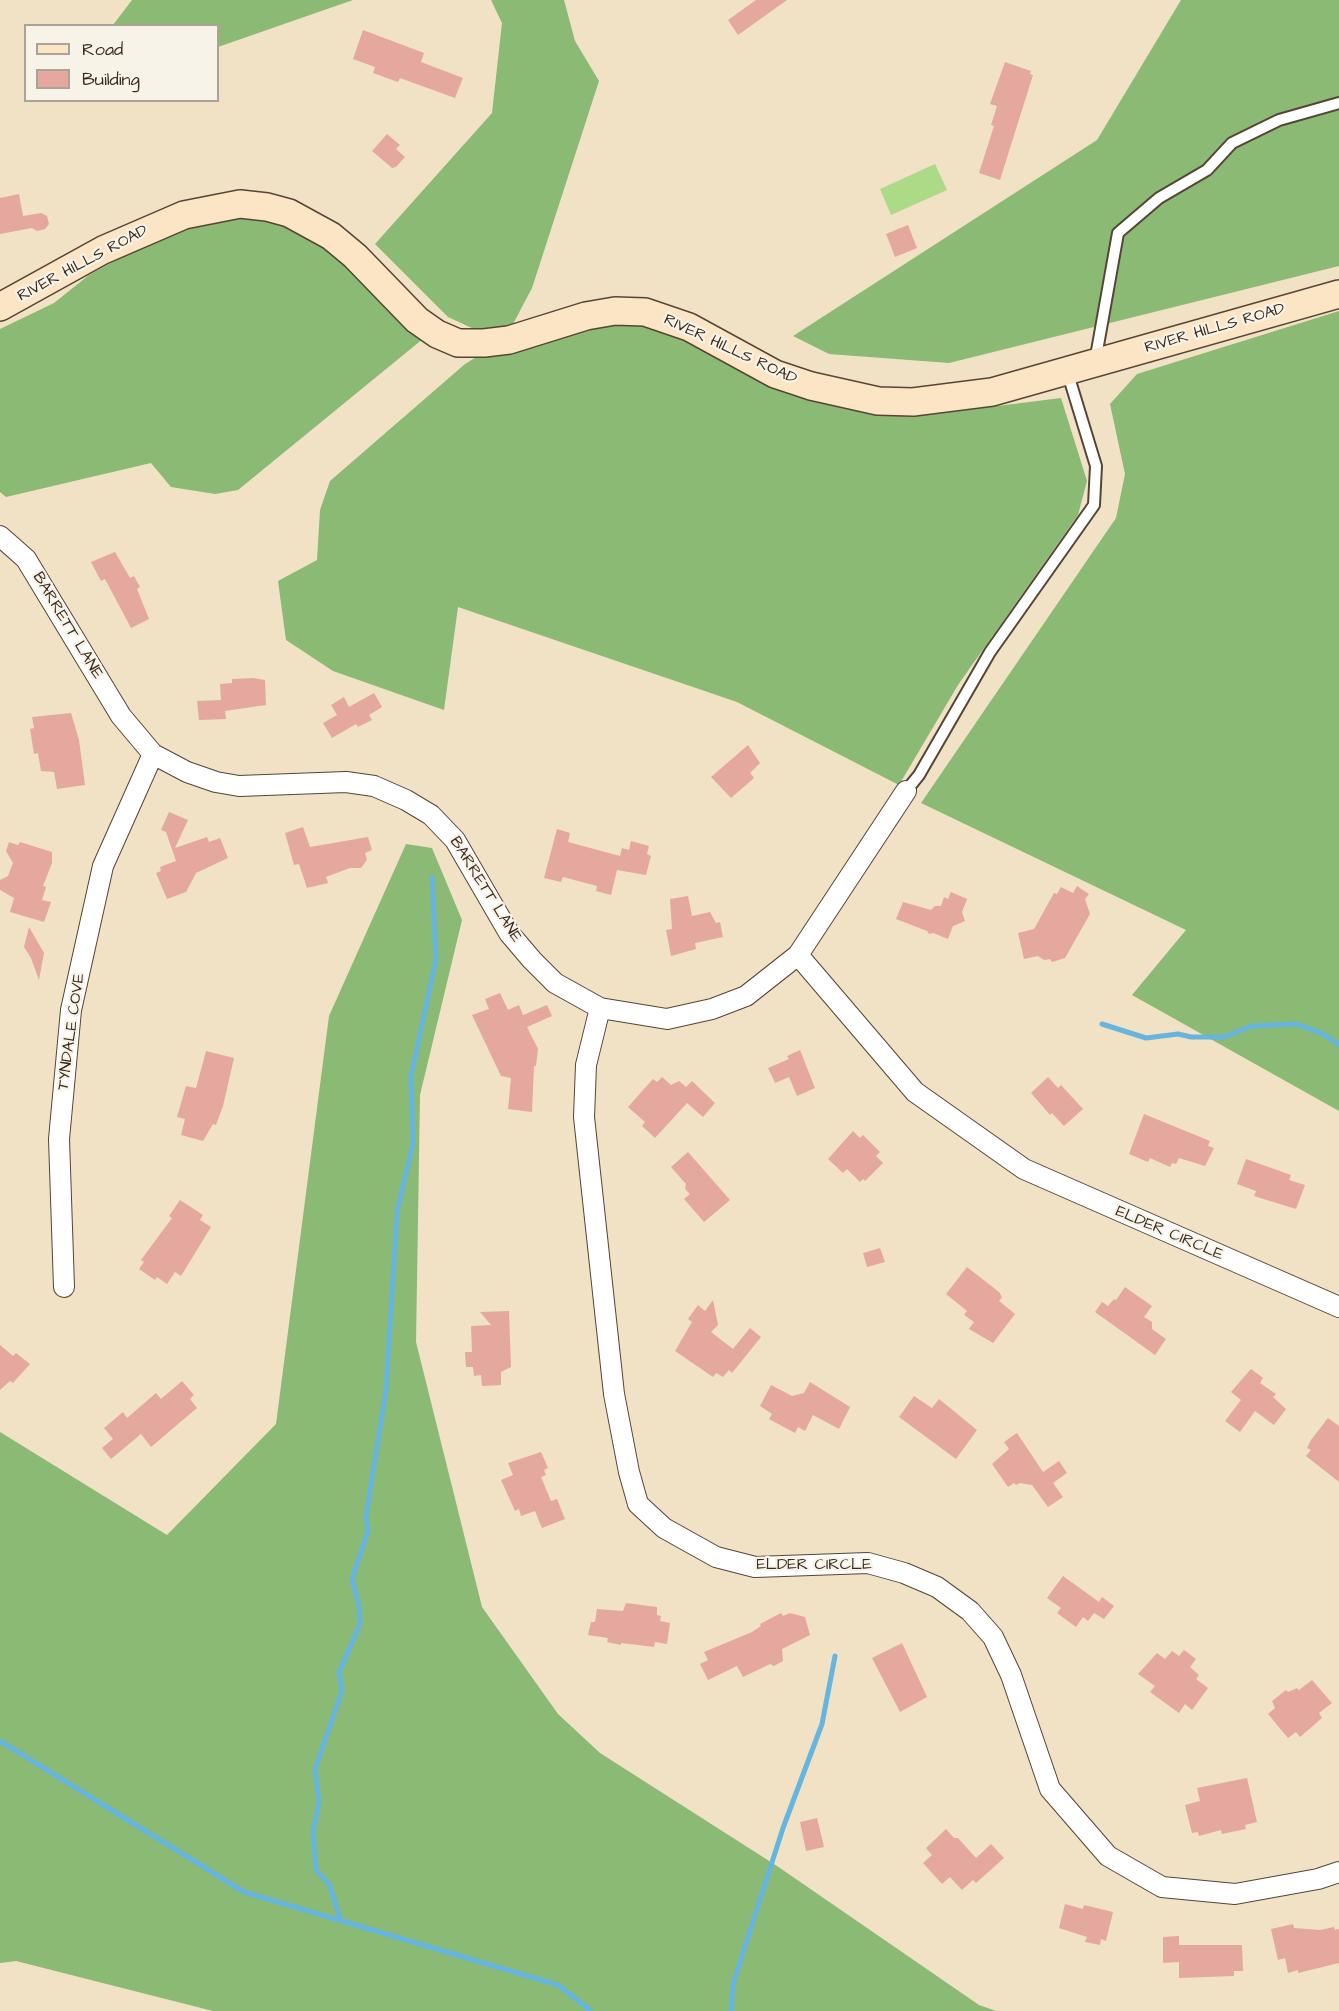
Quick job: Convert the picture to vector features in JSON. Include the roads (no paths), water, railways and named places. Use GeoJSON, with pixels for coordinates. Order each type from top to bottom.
{"type":"FeatureCollection","features":[{"type":"Feature","properties":{"kind":"street","name":"RIVER HILLS ROAD"},"geometry":{"type":"LineString","coordinates":[[0,307],[140,232],[184,215],[240,204],[267,207],[289,213],[331,236],[355,256],[417,320],[437,334],[458,343],[484,344],[508,340],[586,316],[615,311],[645,312],[689,327],[775,374],[844,395],[913,402],[992,392],[1339,294]]}},
{"type":"Feature","properties":{"kind":"street","name":"BARRETT LANE"},"geometry":{"type":"LineString","coordinates":[[0,536],[26,559],[121,716],[153,754],[187,772],[216,782],[239,786],[346,782],[374,786],[406,800],[431,815],[455,840],[509,933],[532,960],[555,982],[600,1008],[667,1019],[712,1009],[746,996],[798,955],[906,791]]}},
{"type":"Feature","properties":{"kind":"street","name":"TYNDALE COVE"},"geometry":{"type":"LineString","coordinates":[[64,1287],[59,1139],[71,1010],[103,866],[153,754]]}},
{"type":"Feature","properties":{"kind":"street","name":"ELDER CIRCLE"},"geometry":{"type":"LineString","coordinates":[[798,955],[915,1092],[1024,1169],[1339,1307]]}},
{"type":"Feature","properties":{"kind":"street","name":"ELDER CIRCLE"},"geometry":{"type":"LineString","coordinates":[[600,1008],[586,1065],[584,1117],[614,1394],[629,1472],[638,1504],[664,1528],[716,1557],[755,1567],[868,1563],[904,1573],[937,1587],[970,1611],[993,1637],[1011,1675],[1050,1789],[1108,1856],[1162,1887],[1235,1894],[1318,1879],[1339,1872]]}},
{"type":"Feature","properties":{"kind":"lane"},"geometry":{"type":"LineString","coordinates":[[1095,363],[1100,323],[1118,233],[1159,198],[1207,170],[1232,143],[1279,120],[1339,103]]}},
{"type":"Feature","properties":{"kind":"lane"},"geometry":{"type":"LineString","coordinates":[[906,791],[919,776],[990,652],[1094,505],[1096,466],[1067,371]]}},
{"type":"Feature","properties":{"kind":"waterway"},"geometry":{"type":"LineString","coordinates":[[341,1921],[329,1884],[316,1870],[313,1831],[319,1802],[315,1769],[342,1691],[339,1673],[360,1624],[359,1606],[352,1579],[368,1531],[366,1516],[386,1390],[397,1212],[413,1143],[411,1076],[436,959],[432,877]]}},
{"type":"Feature","properties":{"kind":"waterway"},"geometry":{"type":"LineString","coordinates":[[1102,1024],[1146,1038],[1178,1034],[1191,1037],[1224,1037],[1252,1026],[1296,1024],[1323,1034],[1339,1045]]}},
{"type":"Feature","properties":{"kind":"waterway"},"geometry":{"type":"LineString","coordinates":[[731,2011],[733,1984],[783,1828],[822,1724],[835,1656]]}},
{"type":"Feature","properties":{"kind":"waterway"},"geometry":{"type":"LineString","coordinates":[[0,1741],[244,1892],[558,1985],[591,2011]]}}]}
